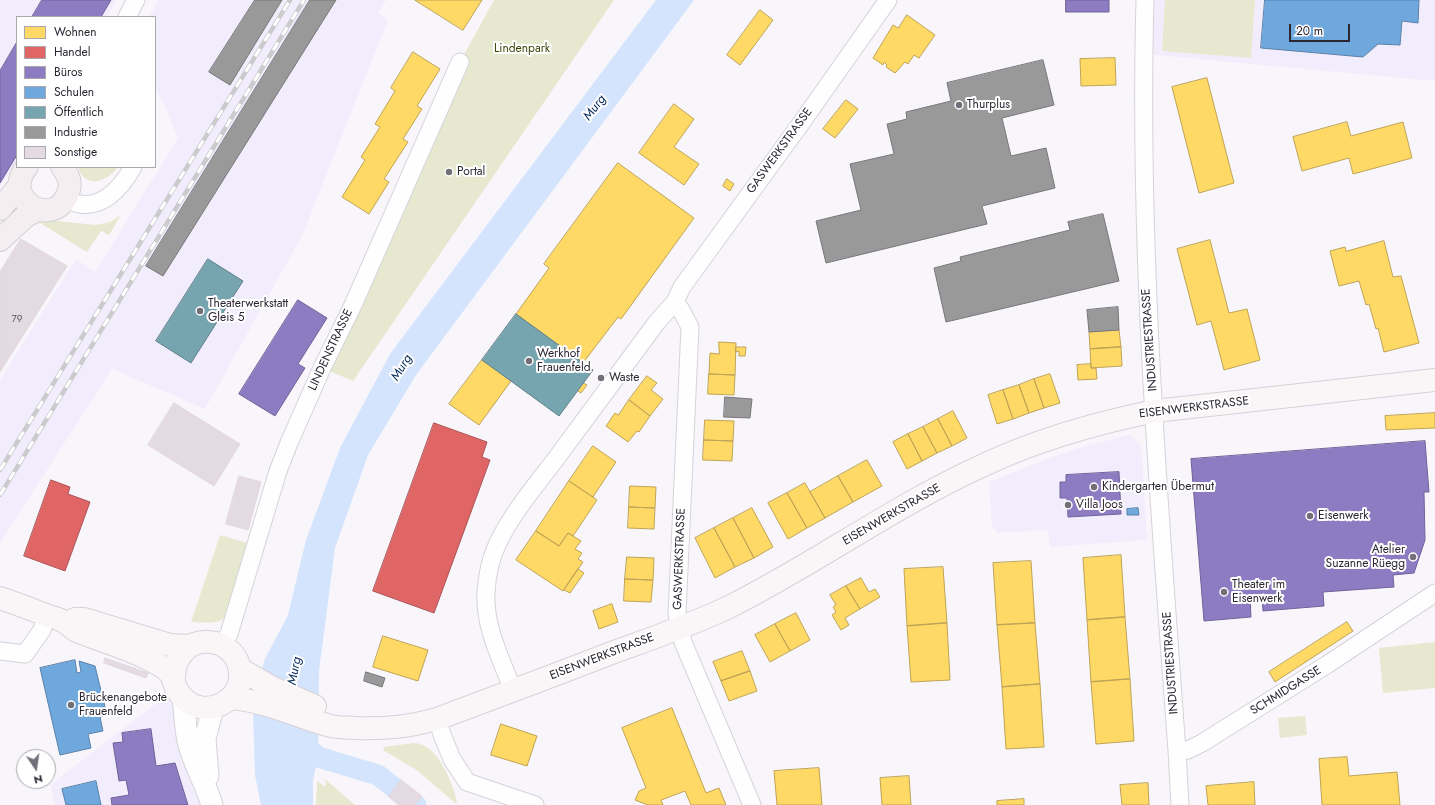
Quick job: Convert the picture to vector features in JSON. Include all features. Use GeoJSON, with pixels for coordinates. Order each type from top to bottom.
{"type":"FeatureCollection","features":[{"type":"Feature","properties":{"kind":"main road"},"geometry":{"type":"LineString","coordinates":[[23,176],[21,193],[24,200],[30,206],[38,210],[49,210],[62,204],[69,190],[70,182],[64,168]]}},
{"type":"Feature","properties":{"kind":"main road"},"geometry":{"type":"LineString","coordinates":[[0,209],[23,176]]}},
{"type":"Feature","properties":{"kind":"main road"},"geometry":{"type":"LineString","coordinates":[[0,240],[26,216],[38,210]]}},
{"type":"Feature","properties":{"kind":"main road","name":"EISENWERKSTRASSE"},"geometry":{"type":"LineString","coordinates":[[228,701],[264,704],[372,728],[397,728],[416,725],[437,719],[513,690],[681,635],[921,497],[986,464],[1025,447],[1069,433],[1155,411],[1435,380]]}},
{"type":"Feature","properties":{"kind":"main road"},"geometry":{"type":"LineString","coordinates":[[0,598],[55,618],[75,630],[144,657],[165,669],[174,678]]}},
{"type":"Feature","properties":{"kind":"main road"},"geometry":{"type":"LineString","coordinates":[[55,618],[84,619],[170,645],[190,646]]}},
{"type":"Feature","properties":{"kind":"main road"},"geometry":{"type":"LineString","coordinates":[[201,642],[210,642],[221,645],[229,650],[243,671],[239,685],[228,701],[197,707],[183,698],[176,688],[174,669],[177,660],[190,646],[201,642]]}},
{"type":"Feature","properties":{"kind":"main road","name":"EISENWERKSTRASSE"},"geometry":{"type":"LineString","coordinates":[[243,671],[335,720]]}},
{"type":"Feature","properties":{"kind":"street","name":"GASWERKSTRASSE"},"geometry":{"type":"LineString","coordinates":[[513,690],[489,626],[487,610],[486,593],[489,567],[496,546],[509,523],[547,470],[657,322],[675,302],[682,287],[802,122],[888,0]]}},
{"type":"Feature","properties":{"kind":"street","name":"INDUSTRIESTRASSE"},"geometry":{"type":"LineString","coordinates":[[1145,0],[1144,54],[1146,265],[1162,551],[1177,751]]}},
{"type":"Feature","properties":{"kind":"street","name":"LINDENSTRASSE"},"geometry":{"type":"LineString","coordinates":[[221,645],[228,634],[278,471],[289,442],[322,368],[353,305],[460,62]]}},
{"type":"Feature","properties":{"kind":"street"},"geometry":{"type":"LineString","coordinates":[[66,198],[79,204],[89,205],[98,203],[114,192],[132,168]]}},
{"type":"Feature","properties":{"kind":"street","name":"GASWERKSTRASSE"},"geometry":{"type":"LineString","coordinates":[[675,302],[690,326],[677,614],[681,635],[690,658],[752,805]]}},
{"type":"Feature","properties":{"kind":"street","name":"SCHMIDGASSE"},"geometry":{"type":"LineString","coordinates":[[1177,751],[1188,750],[1202,743],[1328,664],[1435,593]]}},
{"type":"Feature","properties":{"kind":"street"},"geometry":{"type":"LineString","coordinates":[[0,651],[25,654],[42,630],[55,618]]}},
{"type":"Feature","properties":{"kind":"street"},"geometry":{"type":"LineString","coordinates":[[183,698],[188,741],[197,769],[210,798]]}},
{"type":"Feature","properties":{"kind":"street"},"geometry":{"type":"LineString","coordinates":[[210,798],[205,739],[228,701]]}},
{"type":"Feature","properties":{"kind":"street"},"geometry":{"type":"LineString","coordinates":[[437,719],[452,759],[467,782],[535,805]]}},
{"type":"Feature","properties":{"kind":"street"},"geometry":{"type":"LineString","coordinates":[[1177,751],[1180,805]]}},
{"type":"Feature","properties":{"kind":"shaded area"},"geometry":{"type":"Polygon","coordinates":[[[0,0],[117,0],[108,16],[16,16],[16,162],[0,187],[0,0]]]}},
{"type":"Feature","properties":{"kind":"shaded area"},"geometry":{"type":"Polygon","coordinates":[[[159,0],[386,0],[379,13],[388,21],[303,234],[205,409],[112,369],[0,543],[0,380],[76,259],[95,272],[178,138],[165,106],[156,91],[156,16],[150,16],[159,0]]]}},
{"type":"Feature","properties":{"kind":"shaded area"},"geometry":{"type":"Polygon","coordinates":[[[1143,0],[1435,0],[1435,81],[1144,54],[1143,0]]]}},
{"type":"Feature","properties":{"kind":"shaded area","name":"Villa Joos"},"geometry":{"type":"Polygon","coordinates":[[[1129,435],[1140,444],[1142,455],[1147,540],[1050,547],[1048,530],[996,533],[995,528],[992,529],[989,482],[1044,460],[1082,447],[1129,435]]]}},
{"type":"Feature","properties":{"kind":"shaded area"},"geometry":{"type":"Polygon","coordinates":[[[176,688],[212,805],[55,805],[51,789],[56,789],[56,780],[176,688]]]}},
{"type":"Feature","properties":{"kind":"green space","name":"Lindenpark"},"geometry":{"type":"Polygon","coordinates":[[[494,0],[614,0],[353,381],[322,368],[460,62],[494,0]]]}},
{"type":"Feature","properties":{"kind":"green space"},"geometry":{"type":"Polygon","coordinates":[[[1165,0],[1255,0],[1251,58],[1162,51],[1165,0]]]}},
{"type":"Feature","properties":{"kind":"green space"},"geometry":{"type":"Polygon","coordinates":[[[78,168],[117,168],[108,177],[96,181],[86,179],[81,174],[78,168]]]}},
{"type":"Feature","properties":{"kind":"green space"},"geometry":{"type":"Polygon","coordinates":[[[121,215],[109,235],[101,231],[87,252],[40,223],[47,220],[96,225],[110,222],[121,215]]]}},
{"type":"Feature","properties":{"kind":"green space"},"geometry":{"type":"Polygon","coordinates":[[[220,535],[251,544],[235,597],[231,608],[222,620],[211,622],[191,622],[220,535]]]}},
{"type":"Feature","properties":{"kind":"green space"},"geometry":{"type":"Polygon","coordinates":[[[1435,642],[1435,688],[1383,693],[1379,648],[1435,642]]]}},
{"type":"Feature","properties":{"kind":"green space"},"geometry":{"type":"Polygon","coordinates":[[[1305,716],[1307,735],[1280,738],[1278,718],[1305,716]]]}},
{"type":"Feature","properties":{"kind":"green space"},"geometry":{"type":"Polygon","coordinates":[[[414,743],[422,745],[430,750],[443,765],[452,785],[457,802],[455,803],[418,771],[383,750],[384,747],[414,743]]]}},
{"type":"Feature","properties":{"kind":"green space"},"geometry":{"type":"Polygon","coordinates":[[[325,779],[355,805],[316,805],[317,781],[326,787],[325,779]]]}},
{"type":"Feature","properties":{"kind":"water","name":"Murg"},"geometry":{"type":"Polygon","coordinates":[[[656,0],[694,0],[416,375],[368,455],[335,548],[319,671],[318,757],[313,780],[313,805],[261,805],[255,775],[253,709],[264,661],[288,615],[306,540],[340,448],[390,354],[656,0]]]}},
{"type":"Feature","properties":{"kind":"building: Wohnen"},"geometry":{"type":"Polygon","coordinates":[[[415,0],[482,0],[463,30],[415,0]]]}},
{"type":"Feature","properties":{"kind":"building: Wohnen"},"geometry":{"type":"Polygon","coordinates":[[[760,10],[773,20],[740,65],[727,55],[760,10]]]}},
{"type":"Feature","properties":{"kind":"building: Wohnen"},"geometry":{"type":"Polygon","coordinates":[[[907,15],[935,35],[919,58],[914,55],[908,64],[905,62],[895,73],[886,67],[887,65],[884,62],[883,65],[873,58],[893,25],[898,28],[907,15]]]}},
{"type":"Feature","properties":{"kind":"building: Wohnen"},"geometry":{"type":"Polygon","coordinates":[[[413,52],[440,69],[417,106],[422,109],[403,139],[408,142],[384,179],[389,182],[369,214],[342,197],[365,160],[361,157],[380,127],[375,124],[395,91],[391,88],[413,52]]]}},
{"type":"Feature","properties":{"kind":"building: Wohnen"},"geometry":{"type":"Polygon","coordinates":[[[1115,58],[1116,85],[1081,86],[1080,59],[1115,58]]]}},
{"type":"Feature","properties":{"kind":"building: Wohnen"},"geometry":{"type":"Polygon","coordinates":[[[1207,78],[1234,183],[1199,193],[1172,87],[1207,78]]]}},
{"type":"Feature","properties":{"kind":"building: Wohnen"},"geometry":{"type":"Polygon","coordinates":[[[846,100],[858,109],[835,138],[823,129],[846,100]]]}},
{"type":"Feature","properties":{"kind":"building: Wohnen"},"geometry":{"type":"Polygon","coordinates":[[[674,104],[694,119],[674,147],[699,164],[684,185],[639,153],[674,104]]]}},
{"type":"Feature","properties":{"kind":"building: Wohnen"},"geometry":{"type":"Polygon","coordinates":[[[1347,122],[1351,136],[1403,122],[1412,158],[1353,174],[1349,158],[1302,171],[1293,137],[1347,122]]]}},
{"type":"Feature","properties":{"kind":"building: Wohnen"},"geometry":{"type":"Polygon","coordinates":[[[618,163],[694,218],[621,319],[618,317],[583,363],[516,314],[549,268],[544,264],[618,163]]]}},
{"type":"Feature","properties":{"kind":"building: Wohnen"},"geometry":{"type":"Polygon","coordinates":[[[727,179],[734,184],[730,191],[723,186],[727,179]]]}},
{"type":"Feature","properties":{"kind":"building: Wohnen"},"geometry":{"type":"Polygon","coordinates":[[[1210,240],[1229,313],[1247,309],[1260,360],[1224,370],[1211,321],[1197,325],[1177,249],[1210,240]]]}},
{"type":"Feature","properties":{"kind":"building: Wohnen"},"geometry":{"type":"Polygon","coordinates":[[[1384,241],[1393,277],[1401,276],[1419,343],[1384,352],[1378,328],[1376,329],[1369,304],[1366,305],[1359,281],[1339,286],[1330,251],[1345,247],[1346,251],[1384,241]]]}},
{"type":"Feature","properties":{"kind":"building: Wohnen"},"geometry":{"type":"Polygon","coordinates":[[[1119,330],[1121,347],[1090,349],[1089,332],[1119,330]]]}},
{"type":"Feature","properties":{"kind":"building: Wohnen"},"geometry":{"type":"Polygon","coordinates":[[[719,342],[736,343],[735,375],[709,374],[710,353],[719,354],[719,342]]]}},
{"type":"Feature","properties":{"kind":"building: Wohnen"},"geometry":{"type":"Polygon","coordinates":[[[736,347],[746,347],[745,356],[739,356],[739,351],[736,352],[736,347]]]}},
{"type":"Feature","properties":{"kind":"building: Wohnen"},"geometry":{"type":"Polygon","coordinates":[[[1121,347],[1122,366],[1091,368],[1090,349],[1121,347]]]}},
{"type":"Feature","properties":{"kind":"building: Wohnen"},"geometry":{"type":"Polygon","coordinates":[[[482,360],[511,381],[479,425],[449,404],[482,360]]]}},
{"type":"Feature","properties":{"kind":"building: Wohnen"},"geometry":{"type":"Polygon","coordinates":[[[1091,364],[1091,368],[1096,368],[1097,379],[1078,380],[1077,365],[1091,364]]]}},
{"type":"Feature","properties":{"kind":"building: Wohnen"},"geometry":{"type":"Polygon","coordinates":[[[709,374],[735,375],[734,395],[708,394],[709,374]]]}},
{"type":"Feature","properties":{"kind":"building: Wohnen"},"geometry":{"type":"Polygon","coordinates":[[[1050,374],[1060,403],[1044,408],[1034,379],[1050,374]]]}},
{"type":"Feature","properties":{"kind":"building: Wohnen"},"geometry":{"type":"Polygon","coordinates":[[[647,376],[657,383],[651,390],[663,399],[650,416],[629,400],[647,376]]]}},
{"type":"Feature","properties":{"kind":"building: Wohnen"},"geometry":{"type":"Polygon","coordinates":[[[1034,379],[1044,408],[1029,413],[1019,385],[1034,379]]]}},
{"type":"Feature","properties":{"kind":"building: Wohnen"},"geometry":{"type":"Polygon","coordinates":[[[583,383],[587,385],[581,393],[578,391],[583,383]]]}},
{"type":"Feature","properties":{"kind":"building: Wohnen"},"geometry":{"type":"Polygon","coordinates":[[[1019,385],[1029,413],[1013,419],[1003,390],[1019,385]]]}},
{"type":"Feature","properties":{"kind":"building: Wohnen"},"geometry":{"type":"Polygon","coordinates":[[[1003,390],[1013,419],[997,424],[988,395],[1003,390]]]}},
{"type":"Feature","properties":{"kind":"building: Wohnen"},"geometry":{"type":"Polygon","coordinates":[[[629,400],[650,416],[639,432],[637,431],[628,442],[606,426],[615,413],[618,415],[629,400]]]}},
{"type":"Feature","properties":{"kind":"building: Wohnen"},"geometry":{"type":"Polygon","coordinates":[[[953,411],[967,438],[952,446],[938,419],[953,411]]]}},
{"type":"Feature","properties":{"kind":"building: Wohnen"},"geometry":{"type":"Polygon","coordinates":[[[1435,413],[1435,428],[1386,430],[1385,416],[1435,413]]]}},
{"type":"Feature","properties":{"kind":"building: Wohnen"},"geometry":{"type":"Polygon","coordinates":[[[938,419],[952,446],[937,453],[923,427],[938,419]]]}},
{"type":"Feature","properties":{"kind":"building: Wohnen"},"geometry":{"type":"Polygon","coordinates":[[[705,420],[734,421],[733,441],[704,440],[705,420]]]}},
{"type":"Feature","properties":{"kind":"building: Wohnen"},"geometry":{"type":"Polygon","coordinates":[[[923,427],[937,453],[922,461],[908,434],[923,427]]]}},
{"type":"Feature","properties":{"kind":"building: Wohnen"},"geometry":{"type":"Polygon","coordinates":[[[908,434],[922,461],[907,469],[893,442],[908,434]]]}},
{"type":"Feature","properties":{"kind":"building: Wohnen"},"geometry":{"type":"Polygon","coordinates":[[[704,440],[733,441],[732,461],[703,460],[704,440]]]}},
{"type":"Feature","properties":{"kind":"building: Wohnen"},"geometry":{"type":"Polygon","coordinates":[[[593,446],[616,462],[593,497],[569,481],[593,446]]]}},
{"type":"Feature","properties":{"kind":"building: Wohnen"},"geometry":{"type":"Polygon","coordinates":[[[867,460],[882,486],[853,502],[838,476],[867,460]]]}},
{"type":"Feature","properties":{"kind":"building: Wohnen"},"geometry":{"type":"Polygon","coordinates":[[[838,476],[853,502],[825,518],[810,492],[838,476]]]}},
{"type":"Feature","properties":{"kind":"building: Wohnen"},"geometry":{"type":"Polygon","coordinates":[[[569,481],[597,500],[573,536],[568,533],[559,546],[536,531],[569,481]]]}},
{"type":"Feature","properties":{"kind":"building: Wohnen"},"geometry":{"type":"Polygon","coordinates":[[[805,483],[825,518],[807,528],[787,493],[805,483]]]}},
{"type":"Feature","properties":{"kind":"building: Wohnen"},"geometry":{"type":"Polygon","coordinates":[[[630,486],[656,487],[655,508],[629,507],[630,486]]]}},
{"type":"Feature","properties":{"kind":"building: Wohnen"},"geometry":{"type":"Polygon","coordinates":[[[787,493],[807,528],[788,539],[768,503],[787,493]]]}},
{"type":"Feature","properties":{"kind":"building: Wohnen"},"geometry":{"type":"Polygon","coordinates":[[[629,507],[655,508],[654,529],[628,528],[629,507]]]}},
{"type":"Feature","properties":{"kind":"building: Wohnen"},"geometry":{"type":"Polygon","coordinates":[[[752,508],[773,547],[754,558],[733,518],[752,508]]]}},
{"type":"Feature","properties":{"kind":"building: Wohnen"},"geometry":{"type":"Polygon","coordinates":[[[733,518],[754,558],[735,567],[714,528],[733,518]]]}},
{"type":"Feature","properties":{"kind":"building: Wohnen"},"geometry":{"type":"Polygon","coordinates":[[[714,528],[735,567],[715,578],[695,538],[714,528]]]}},
{"type":"Feature","properties":{"kind":"building: Wohnen"},"geometry":{"type":"Polygon","coordinates":[[[536,531],[559,546],[568,533],[581,541],[575,549],[582,553],[578,559],[583,562],[563,591],[516,560],[536,531]]]}},
{"type":"Feature","properties":{"kind":"building: Wohnen"},"geometry":{"type":"Polygon","coordinates":[[[1121,555],[1125,617],[1087,620],[1083,558],[1121,555]]]}},
{"type":"Feature","properties":{"kind":"building: Wohnen"},"geometry":{"type":"Polygon","coordinates":[[[627,557],[654,558],[653,580],[625,579],[627,557]]]}},
{"type":"Feature","properties":{"kind":"building: Wohnen"},"geometry":{"type":"Polygon","coordinates":[[[1031,561],[1035,623],[997,625],[993,563],[1031,561]]]}},
{"type":"Feature","properties":{"kind":"building: Wohnen"},"geometry":{"type":"Polygon","coordinates":[[[943,567],[947,623],[907,626],[904,569],[943,567]]]}},
{"type":"Feature","properties":{"kind":"building: Wohnen"},"geometry":{"type":"Polygon","coordinates":[[[578,569],[584,573],[570,593],[564,590],[578,569]]]}},
{"type":"Feature","properties":{"kind":"building: Wohnen"},"geometry":{"type":"Polygon","coordinates":[[[861,578],[869,592],[875,589],[880,597],[860,609],[846,586],[861,578]]]}},
{"type":"Feature","properties":{"kind":"building: Wohnen"},"geometry":{"type":"Polygon","coordinates":[[[625,579],[653,580],[651,602],[624,601],[625,579]]]}},
{"type":"Feature","properties":{"kind":"building: Wohnen"},"geometry":{"type":"Polygon","coordinates":[[[846,586],[860,609],[845,618],[849,625],[841,630],[832,615],[836,612],[833,607],[836,605],[830,595],[846,586]]]}},
{"type":"Feature","properties":{"kind":"building: Wohnen"},"geometry":{"type":"Polygon","coordinates":[[[612,604],[618,622],[599,629],[593,611],[612,604]]]}},
{"type":"Feature","properties":{"kind":"building: Wohnen"},"geometry":{"type":"Polygon","coordinates":[[[796,613],[810,640],[790,651],[775,624],[796,613]]]}},
{"type":"Feature","properties":{"kind":"building: Wohnen"},"geometry":{"type":"Polygon","coordinates":[[[1125,617],[1130,679],[1091,682],[1087,620],[1125,617]]]}},
{"type":"Feature","properties":{"kind":"building: Wohnen"},"geometry":{"type":"Polygon","coordinates":[[[1347,622],[1353,631],[1275,682],[1269,672],[1347,622]]]}},
{"type":"Feature","properties":{"kind":"building: Wohnen"},"geometry":{"type":"Polygon","coordinates":[[[947,623],[950,680],[911,682],[907,626],[947,623]]]}},
{"type":"Feature","properties":{"kind":"building: Wohnen"},"geometry":{"type":"Polygon","coordinates":[[[1035,623],[1040,684],[1002,687],[997,625],[1035,623]]]}},
{"type":"Feature","properties":{"kind":"building: Wohnen"},"geometry":{"type":"Polygon","coordinates":[[[775,624],[790,651],[770,662],[755,635],[775,624]]]}},
{"type":"Feature","properties":{"kind":"building: Wohnen"},"geometry":{"type":"Polygon","coordinates":[[[383,636],[428,650],[418,681],[373,667],[383,636]]]}},
{"type":"Feature","properties":{"kind":"building: Wohnen"},"geometry":{"type":"Polygon","coordinates":[[[742,651],[750,671],[721,681],[713,662],[742,651]]]}},
{"type":"Feature","properties":{"kind":"building: Wohnen"},"geometry":{"type":"Polygon","coordinates":[[[750,671],[757,691],[729,701],[721,681],[750,671]]]}},
{"type":"Feature","properties":{"kind":"building: Wohnen"},"geometry":{"type":"Polygon","coordinates":[[[1130,679],[1134,741],[1096,744],[1091,682],[1130,679]]]}},
{"type":"Feature","properties":{"kind":"building: Wohnen"},"geometry":{"type":"Polygon","coordinates":[[[1040,684],[1044,747],[1006,749],[1002,687],[1040,684]]]}},
{"type":"Feature","properties":{"kind":"building: Wohnen"},"geometry":{"type":"Polygon","coordinates":[[[672,708],[706,793],[719,788],[726,805],[691,805],[685,791],[661,800],[663,805],[648,805],[635,800],[639,791],[646,788],[622,728],[672,708]]]}},
{"type":"Feature","properties":{"kind":"building: Wohnen"},"geometry":{"type":"Polygon","coordinates":[[[501,724],[537,736],[527,766],[491,755],[501,724]]]}},
{"type":"Feature","properties":{"kind":"building: Wohnen"},"geometry":{"type":"Polygon","coordinates":[[[1347,757],[1349,776],[1397,772],[1400,805],[1322,805],[1319,759],[1347,757]]]}},
{"type":"Feature","properties":{"kind":"building: Wohnen"},"geometry":{"type":"Polygon","coordinates":[[[819,768],[822,805],[777,805],[774,771],[819,768]]]}},
{"type":"Feature","properties":{"kind":"building: Wohnen"},"geometry":{"type":"Polygon","coordinates":[[[909,776],[911,805],[882,805],[880,778],[909,776]]]}},
{"type":"Feature","properties":{"kind":"building: Wohnen"},"geometry":{"type":"Polygon","coordinates":[[[1254,782],[1255,805],[1208,805],[1206,786],[1254,782]]]}},
{"type":"Feature","properties":{"kind":"building: Wohnen"},"geometry":{"type":"Polygon","coordinates":[[[1148,783],[1149,805],[1122,805],[1120,785],[1148,783]]]}},
{"type":"Feature","properties":{"kind":"building: Wohnen"},"geometry":{"type":"Polygon","coordinates":[[[1024,799],[1024,805],[997,805],[997,801],[1024,799]]]}},
{"type":"Feature","properties":{"kind":"building: Handel"},"geometry":{"type":"Polygon","coordinates":[[[434,423],[487,442],[482,457],[490,460],[434,613],[373,591],[434,423]]]}},
{"type":"Feature","properties":{"kind":"building: Handel"},"geometry":{"type":"Polygon","coordinates":[[[51,480],[70,487],[68,494],[90,502],[65,571],[24,556],[51,480]]]}},
{"type":"Feature","properties":{"kind":"building: Büros"},"geometry":{"type":"Polygon","coordinates":[[[42,0],[111,0],[102,16],[33,16],[42,0]]]}},
{"type":"Feature","properties":{"kind":"building: Büros"},"geometry":{"type":"Polygon","coordinates":[[[1066,0],[1109,0],[1109,12],[1066,12],[1066,0]]]}},
{"type":"Feature","properties":{"kind":"building: Büros"},"geometry":{"type":"Polygon","coordinates":[[[16,44],[16,157],[0,183],[0,71],[16,44]]]}},
{"type":"Feature","properties":{"kind":"building: Büros"},"geometry":{"type":"Polygon","coordinates":[[[298,300],[327,318],[298,364],[305,368],[275,416],[239,394],[298,300]]]}},
{"type":"Feature","properties":{"kind":"building: Büros","name":"Eisenwerk"},"geometry":{"type":"Polygon","coordinates":[[[1425,441],[1429,492],[1424,492],[1425,540],[1414,573],[1393,575],[1394,587],[1323,592],[1324,606],[1263,611],[1262,597],[1250,598],[1251,617],[1204,621],[1191,459],[1425,441]]]}},
{"type":"Feature","properties":{"kind":"building: Büros"},"geometry":{"type":"Polygon","coordinates":[[[1119,472],[1121,514],[1068,517],[1067,498],[1060,498],[1060,482],[1066,482],[1066,475],[1119,472]]]}},
{"type":"Feature","properties":{"kind":"building: Büros"},"geometry":{"type":"Polygon","coordinates":[[[151,729],[156,766],[175,763],[188,805],[112,805],[111,798],[129,795],[126,780],[119,781],[113,743],[123,742],[122,733],[151,729]]]}},
{"type":"Feature","properties":{"kind":"building: Schulen"},"geometry":{"type":"Polygon","coordinates":[[[1265,0],[1419,0],[1418,23],[1402,21],[1400,45],[1378,44],[1363,57],[1261,48],[1265,0]]]}},
{"type":"Feature","properties":{"kind":"building: Schulen"},"geometry":{"type":"Polygon","coordinates":[[[1138,508],[1139,515],[1127,515],[1127,509],[1138,508]]]}},
{"type":"Feature","properties":{"kind":"building: Schulen"},"geometry":{"type":"Polygon","coordinates":[[[75,660],[77,673],[81,672],[79,661],[95,666],[107,715],[100,717],[103,731],[88,734],[91,748],[60,755],[40,668],[75,660]]]}},
{"type":"Feature","properties":{"kind":"building: Schulen"},"geometry":{"type":"Polygon","coordinates":[[[96,781],[101,805],[66,805],[62,789],[96,781]]]}},
{"type":"Feature","properties":{"kind":"building: Öffentlich"},"geometry":{"type":"Polygon","coordinates":[[[208,259],[243,281],[191,363],[156,341],[208,259]]]}},
{"type":"Feature","properties":{"kind":"building: Öffentlich"},"geometry":{"type":"Polygon","coordinates":[[[516,314],[593,370],[559,416],[482,360],[516,314]]]}},
{"type":"Feature","properties":{"kind":"building: Industrie"},"geometry":{"type":"Polygon","coordinates":[[[255,0],[282,0],[230,85],[209,72],[255,0]]]}},
{"type":"Feature","properties":{"kind":"building: Industrie"},"geometry":{"type":"Polygon","coordinates":[[[310,0],[336,0],[163,276],[146,266],[310,0]]]}},
{"type":"Feature","properties":{"kind":"building: Industrie"},"geometry":{"type":"Polygon","coordinates":[[[1043,60],[1054,105],[1002,118],[1011,156],[1046,148],[1055,188],[982,206],[987,224],[826,263],[816,221],[861,210],[850,164],[894,154],[887,124],[907,119],[906,112],[951,101],[947,83],[1043,60]]]}},
{"type":"Feature","properties":{"kind":"building: Industrie"},"geometry":{"type":"Polygon","coordinates":[[[1103,214],[1119,281],[946,322],[934,268],[961,261],[960,257],[1070,230],[1068,222],[1103,214]]]}},
{"type":"Feature","properties":{"kind":"building: Industrie"},"geometry":{"type":"Polygon","coordinates":[[[1118,307],[1119,330],[1089,332],[1087,310],[1118,307]]]}},
{"type":"Feature","properties":{"kind":"building: Industrie"},"geometry":{"type":"Polygon","coordinates":[[[725,397],[752,399],[750,418],[724,417],[725,397]]]}},
{"type":"Feature","properties":{"kind":"building: Industrie"},"geometry":{"type":"Polygon","coordinates":[[[366,672],[385,678],[382,687],[364,681],[366,672]]]}},
{"type":"Feature","properties":{"kind":"building: Sonstige"},"geometry":{"type":"Polygon","coordinates":[[[21,239],[67,266],[0,372],[0,272],[21,239]]]}},
{"type":"Feature","properties":{"kind":"building: Sonstige"},"geometry":{"type":"Polygon","coordinates":[[[174,403],[240,444],[214,486],[148,445],[174,403]]]}},
{"type":"Feature","properties":{"kind":"building: Sonstige"},"geometry":{"type":"Polygon","coordinates":[[[239,476],[261,482],[248,530],[226,524],[239,476]]]}},
{"type":"Feature","properties":{"kind":"building: Sonstige"},"geometry":{"type":"Polygon","coordinates":[[[105,658],[148,673],[146,678],[104,663],[105,658]]]}},
{"type":"Feature","properties":{"kind":"building: Sonstige"},"geometry":{"type":"Polygon","coordinates":[[[401,780],[422,796],[415,805],[399,805],[389,797],[401,780]]]}},
{"type":"Feature","properties":{"kind":"waterway"},"geometry":{"type":"LineString","coordinates":[[296,739],[318,757],[378,775],[416,805]]}},
{"type":"Feature","properties":{"kind":"railway"},"geometry":{"type":"LineString","coordinates":[[0,470],[290,0]]}},
{"type":"Feature","properties":{"kind":"railway"},"geometry":{"type":"LineString","coordinates":[[0,495],[304,0]]}},
{"type":"Feature","properties":{"kind":"place","name":"Thurplus"},"geometry":{"type":"Point","coordinates":[959,105]}},
{"type":"Feature","properties":{"kind":"place","name":"Portal"},"geometry":{"type":"Point","coordinates":[449,172]}},
{"type":"Feature","properties":{"kind":"place","name":"Theaterwerkstatt Gleis 5"},"geometry":{"type":"Point","coordinates":[200,311]}},
{"type":"Feature","properties":{"kind":"place","name":"Werkhof Frauenfeld"},"geometry":{"type":"Point","coordinates":[529,361]}},
{"type":"Feature","properties":{"kind":"place","name":"Waste"},"geometry":{"type":"Point","coordinates":[601,378]}},
{"type":"Feature","properties":{"kind":"place","name":"Kindergarten Übermut"},"geometry":{"type":"Point","coordinates":[1094,487]}},
{"type":"Feature","properties":{"kind":"place","name":"Villa Joos"},"geometry":{"type":"Point","coordinates":[1068,505]}},
{"type":"Feature","properties":{"kind":"place","name":"Eisenwerk"},"geometry":{"type":"Point","coordinates":[1310,516]}},
{"type":"Feature","properties":{"kind":"place","name":"Atelier Suzanne Rüegg"},"geometry":{"type":"Point","coordinates":[1413,557]}},
{"type":"Feature","properties":{"kind":"place","name":"Theater im Eisenwerk"},"geometry":{"type":"Point","coordinates":[1224,592]}},
{"type":"Feature","properties":{"kind":"place","name":"Brückenangebote Frauenfeld"},"geometry":{"type":"Point","coordinates":[71,705]}}]}
